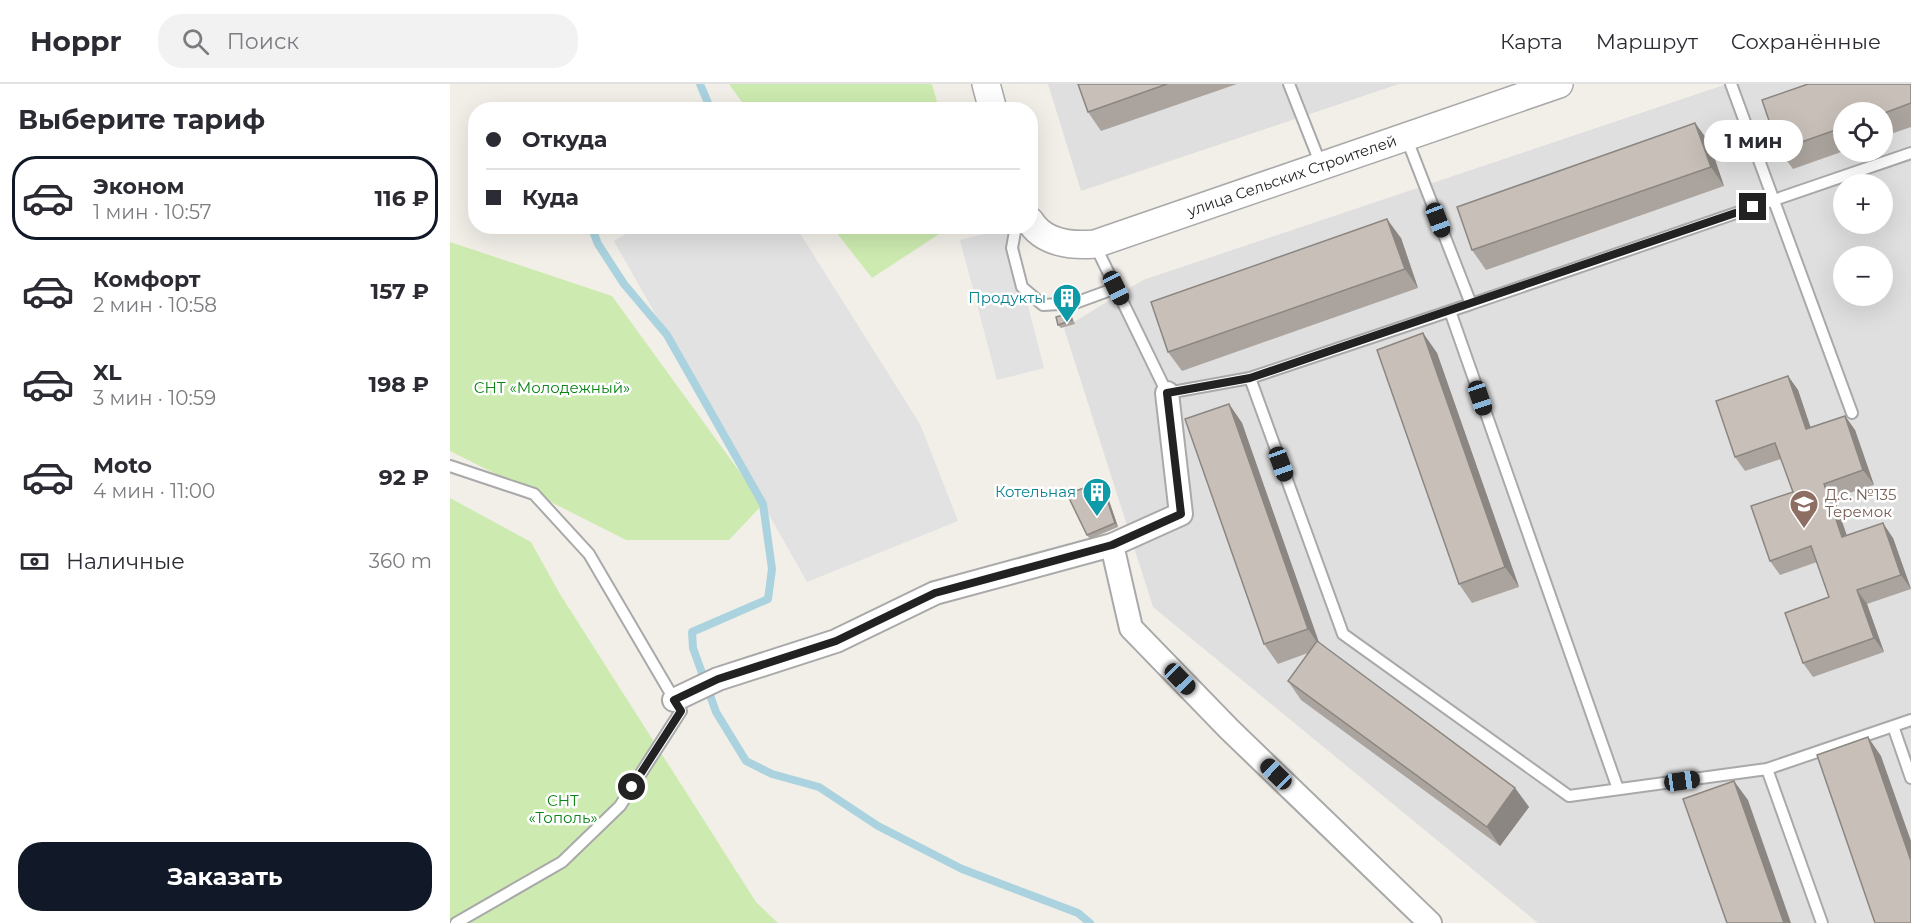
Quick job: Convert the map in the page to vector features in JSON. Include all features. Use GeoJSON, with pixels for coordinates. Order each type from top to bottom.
{"type":"FeatureCollection","features":[{"type":"Feature","properties":{"kind":"street"},"geometry":{"type":"LineString","coordinates":[[986,84],[991,102]]}},
{"type":"Feature","properties":{"kind":"street","name":"улица Сельских Строителей"},"geometry":{"type":"LineString","coordinates":[[1038,229],[1055,241],[1075,246],[1095,244],[1559,84]]}},
{"type":"Feature","properties":{"kind":"street"},"geometry":{"type":"LineString","coordinates":[[682,696],[718,679],[836,641],[935,593],[1112,545],[1181,514],[1167,393]]}},
{"type":"Feature","properties":{"kind":"street"},"geometry":{"type":"LineString","coordinates":[[1112,545],[1131,628],[1229,729],[1430,923]]}},
{"type":"Feature","properties":{"kind":"lane"},"geometry":{"type":"LineString","coordinates":[[1289,84],[1321,165]]}},
{"type":"Feature","properties":{"kind":"lane"},"geometry":{"type":"LineString","coordinates":[[1731,84],[1852,413]]}},
{"type":"Feature","properties":{"kind":"lane"},"geometry":{"type":"LineString","coordinates":[[1406,136],[1471,304]]}},
{"type":"Feature","properties":{"kind":"lane"},"geometry":{"type":"LineString","coordinates":[[1095,244],[1167,393],[1250,378],[1911,153]]}},
{"type":"Feature","properties":{"kind":"lane"},"geometry":{"type":"LineString","coordinates":[[1015,234],[1012,248],[1022,287],[1043,305],[1075,303],[1116,288]]}},
{"type":"Feature","properties":{"kind":"lane"},"geometry":{"type":"LineString","coordinates":[[1450,311],[1618,789]]}},
{"type":"Feature","properties":{"kind":"lane"},"geometry":{"type":"LineString","coordinates":[[1250,378],[1343,634],[1569,796],[1767,769],[1911,720]]}},
{"type":"Feature","properties":{"kind":"lane"},"geometry":{"type":"LineString","coordinates":[[450,466],[534,494],[589,554],[682,696],[681,711],[620,806],[562,862],[456,923]]}},
{"type":"Feature","properties":{"kind":"lane"},"geometry":{"type":"LineString","coordinates":[[1893,726],[1911,778]]}},
{"type":"Feature","properties":{"kind":"lane"},"geometry":{"type":"LineString","coordinates":[[1767,769],[1822,923]]}},
{"type":"Feature","properties":{"kind":"shaded area"},"geometry":{"type":"Polygon","coordinates":[[[1048,84],[1399,84],[1081,191],[1048,84]]]}},
{"type":"Feature","properties":{"kind":"shaded area"},"geometry":{"type":"Polygon","coordinates":[[[1727,84],[1911,84],[1911,923],[1538,923],[1153,607],[1064,328],[1143,280],[1727,84]]]}},
{"type":"Feature","properties":{"kind":"shaded area"},"geometry":{"type":"Polygon","coordinates":[[[626,234],[800,234],[920,424],[958,521],[807,582],[614,241],[626,234]]]}},
{"type":"Feature","properties":{"kind":"shaded area"},"geometry":{"type":"Polygon","coordinates":[[[984,234],[1010,234],[1044,368],[997,380],[960,240],[984,234]]]}},
{"type":"Feature","properties":{"kind":"green space"},"geometry":{"type":"Polygon","coordinates":[[[729,84],[932,84],[937,102],[742,102],[729,84]]]}},
{"type":"Feature","properties":{"kind":"green space"},"geometry":{"type":"Polygon","coordinates":[[[837,234],[939,234],[872,278],[837,234]]]}},
{"type":"Feature","properties":{"kind":"green space","name":"СНТ «Молодежный»"},"geometry":{"type":"Polygon","coordinates":[[[450,242],[612,296],[763,504],[729,540],[626,540],[450,451],[450,242]]]}},
{"type":"Feature","properties":{"kind":"green space","name":"СНТ «Тополь»"},"geometry":{"type":"Polygon","coordinates":[[[450,498],[531,542],[560,594],[756,902],[778,923],[450,923],[450,498]]]}},
{"type":"Feature","properties":{"kind":"building"},"geometry":{"type":"Polygon","coordinates":[[[1078,84],[1167,84],[1088,112],[1078,84]]]}},
{"type":"Feature","properties":{"kind":"building"},"geometry":{"type":"Polygon","coordinates":[[[1808,84],[1911,84],[1911,103],[1893,110],[1893,102],[1833,102],[1833,131],[1779,150],[1762,100],[1808,84]]]}},
{"type":"Feature","properties":{"kind":"building"},"geometry":{"type":"Polygon","coordinates":[[[1695,123],[1711,167],[1472,250],[1457,207],[1695,123]]]}},
{"type":"Feature","properties":{"kind":"building"},"geometry":{"type":"Polygon","coordinates":[[[1387,219],[1405,269],[1168,352],[1151,302],[1387,219]]]}},
{"type":"Feature","properties":{"kind":"building"},"geometry":{"type":"Polygon","coordinates":[[[1070,313],[1072,320],[1058,325],[1056,317],[1070,313]]]}},
{"type":"Feature","properties":{"kind":"building"},"geometry":{"type":"Polygon","coordinates":[[[1423,333],[1505,567],[1459,584],[1377,350],[1423,333]]]}},
{"type":"Feature","properties":{"kind":"building","name":"Д.с. №135 Теремок"},"geometry":{"type":"Polygon","coordinates":[[[1788,376],[1806,429],[1845,416],[1863,470],[1824,484],[1842,537],[1883,523],[1901,575],[1857,590],[1874,638],[1803,663],[1785,613],[1829,597],[1811,546],[1770,561],[1751,506],[1793,492],[1775,443],[1735,457],[1716,401],[1788,376]]]}},
{"type":"Feature","properties":{"kind":"building"},"geometry":{"type":"Polygon","coordinates":[[[1229,404],[1308,629],[1264,644],[1185,419],[1229,404]]]}},
{"type":"Feature","properties":{"kind":"building","name":"Котельная"},"geometry":{"type":"Polygon","coordinates":[[[1101,482],[1115,523],[1087,535],[1067,494],[1101,482]]]}},
{"type":"Feature","properties":{"kind":"building"},"geometry":{"type":"Polygon","coordinates":[[[1317,641],[1515,788],[1487,827],[1288,681],[1317,641]]]}},
{"type":"Feature","properties":{"kind":"building"},"geometry":{"type":"Polygon","coordinates":[[[1868,737],[1911,861],[1911,923],[1875,923],[1817,755],[1868,737]]]}},
{"type":"Feature","properties":{"kind":"building"},"geometry":{"type":"Polygon","coordinates":[[[1734,781],[1784,923],[1727,923],[1683,799],[1734,781]]]}},
{"type":"Feature","properties":{"kind":"waterway"},"geometry":{"type":"LineString","coordinates":[[700,84],[708,102]]}},
{"type":"Feature","properties":{"kind":"waterway"},"geometry":{"type":"LineString","coordinates":[[594,234],[624,284],[667,335],[763,504],[772,569],[768,599],[692,632],[693,648],[716,712],[746,761],[772,774],[819,787],[878,826],[962,869],[1078,913],[1090,923]]}},
{"type":"Feature","properties":{"kind":"place","name":"Продукты"},"geometry":{"type":"Point","coordinates":[1067,324]}},
{"type":"Feature","properties":{"kind":"place","name":"Котельная"},"geometry":{"type":"Point","coordinates":[1097,518]}},
{"type":"Feature","properties":{"kind":"place","name":"Д.с. №135 Теремок"},"geometry":{"type":"Point","coordinates":[1804,530]}},
{"type":"Feature","properties":{"kind":"route"},"geometry":{"type":"LineString","coordinates":[[632,787],[681,711],[674,700],[718,679],[836,641],[935,593],[1112,545],[1181,514],[1167,393],[1250,378],[1753,207]]}}]}
